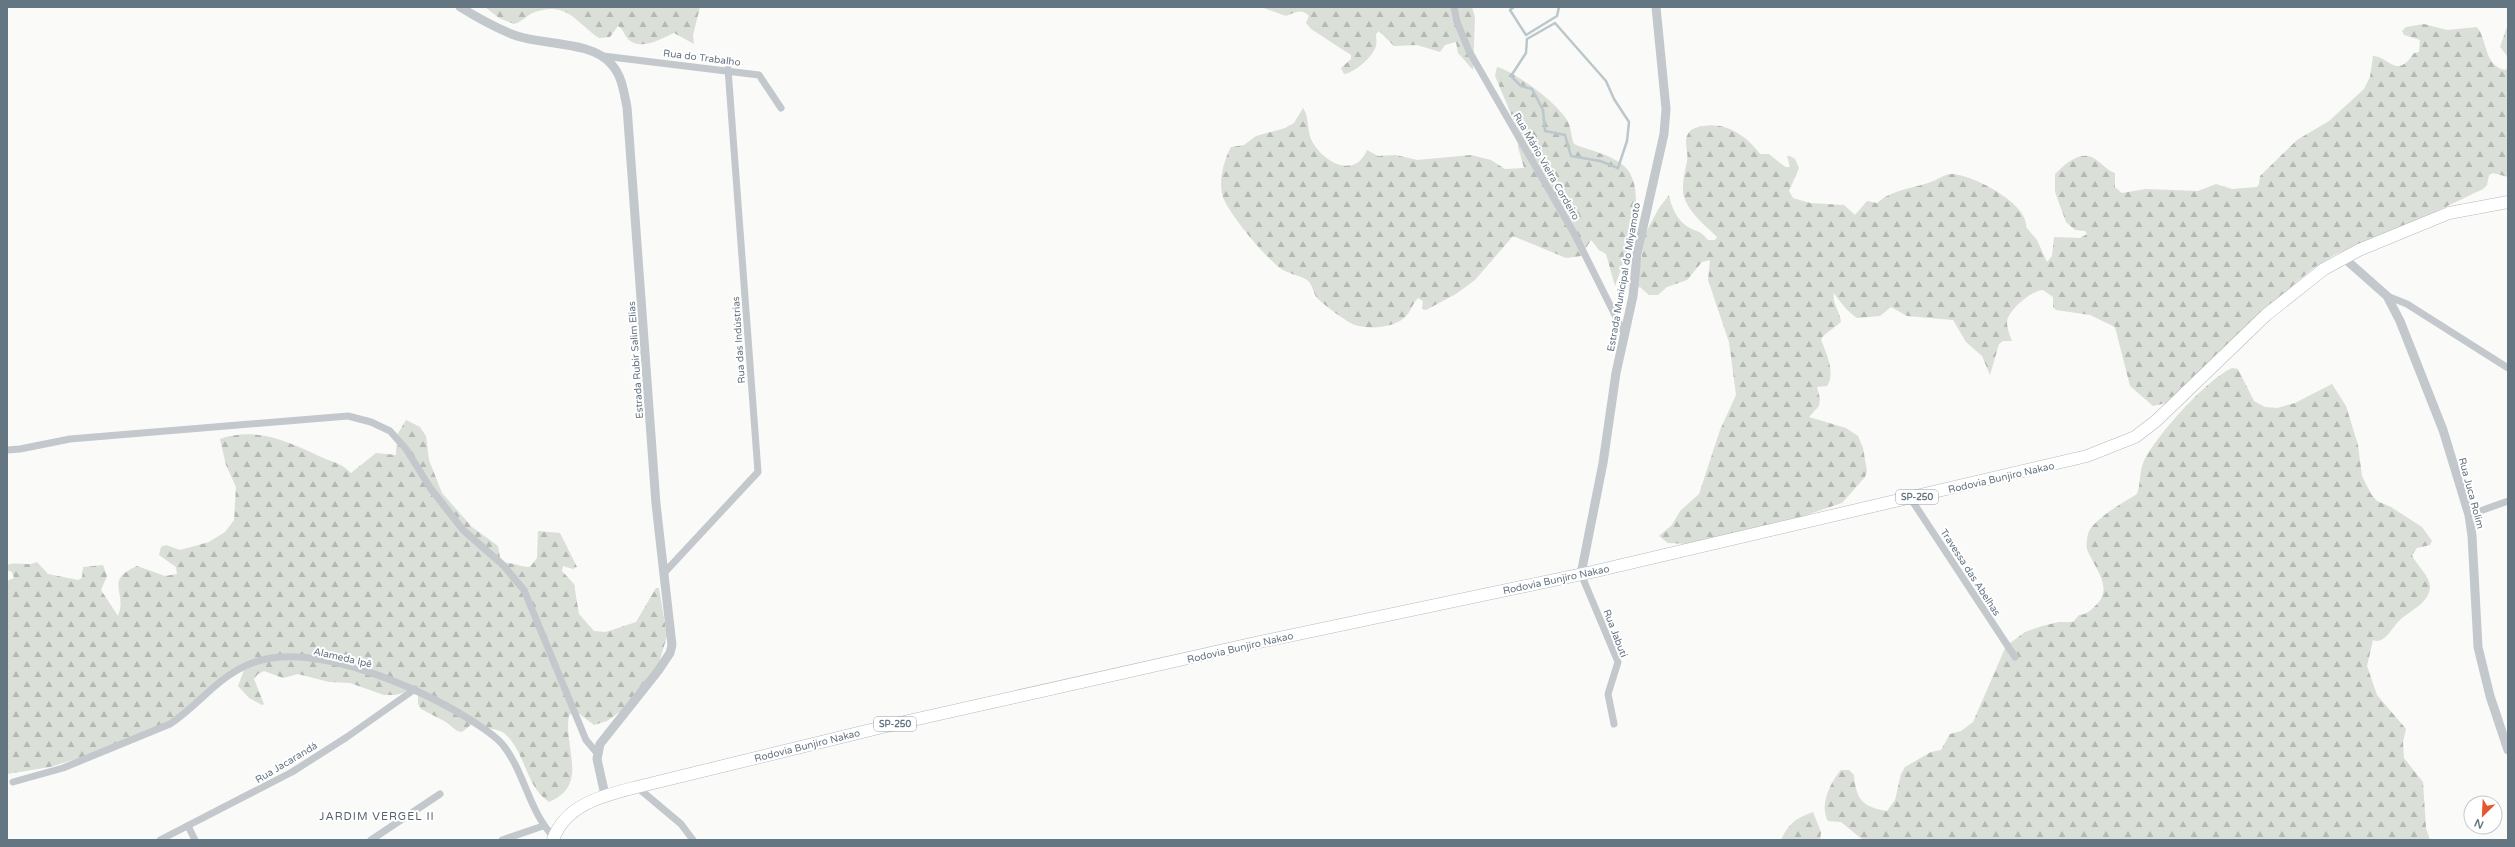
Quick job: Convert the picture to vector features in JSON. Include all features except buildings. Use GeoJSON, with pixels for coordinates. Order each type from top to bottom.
{"type":"FeatureCollection","features":[{"type":"Feature","properties":{"kind":"main road","name":"Rodovia Bunjiro Nakao"},"geometry":{"type":"LineString","coordinates":[[553,839],[567,817],[578,808],[604,795],[903,722],[1255,643],[1581,574],[1911,499],[2053,466],[2108,449],[2135,438],[2156,421],[2266,315],[2324,269],[2359,250],[2449,213],[2508,202]]}},
{"type":"Feature","properties":{"kind":"street"},"geometry":{"type":"LineString","coordinates":[[460,7],[494,26],[517,36],[570,46],[603,56]]}},
{"type":"Feature","properties":{"kind":"street","name":"Rua Mário Vieira Cordeiro"},"geometry":{"type":"LineString","coordinates":[[1454,7],[1457,22],[1468,51],[1575,235],[1625,335]]}},
{"type":"Feature","properties":{"kind":"street","name":"Estrada Municipal do Miyamoto"},"geometry":{"type":"LineString","coordinates":[[1581,574],[1597,501],[1610,410],[1633,296],[1637,254],[1664,134],[1666,109],[1656,7]]}},
{"type":"Feature","properties":{"kind":"street","name":"Rua do Trabalho"},"geometry":{"type":"LineString","coordinates":[[603,56],[728,69],[759,75],[781,108]]}},
{"type":"Feature","properties":{"kind":"street","name":"Estrada Rubir Salim Elias"},"geometry":{"type":"LineString","coordinates":[[596,753],[600,744],[658,671],[670,653],[672,645],[656,504],[627,108],[618,74],[603,56]]}},
{"type":"Feature","properties":{"kind":"street","name":"Rua das Indústrias"},"geometry":{"type":"LineString","coordinates":[[664,573],[758,472],[728,69]]}},
{"type":"Feature","properties":{"kind":"street"},"geometry":{"type":"LineString","coordinates":[[2344,258],[2387,296],[2407,304],[2508,368]]}},
{"type":"Feature","properties":{"kind":"street","name":"Rua Juca Rolim"},"geometry":{"type":"LineString","coordinates":[[2387,296],[2400,321],[2443,430],[2469,515],[2472,536],[2478,647],[2490,696],[2508,750]]}},
{"type":"Feature","properties":{"kind":"street"},"geometry":{"type":"LineString","coordinates":[[7,450],[20,449],[70,439],[348,416],[371,422],[390,431],[406,449],[431,489],[463,530],[503,565],[524,590],[586,740],[596,753],[604,795]]}},
{"type":"Feature","properties":{"kind":"street","name":"Travessa das Abelhas"},"geometry":{"type":"LineString","coordinates":[[1911,499],[2015,657]]}},
{"type":"Feature","properties":{"kind":"street"},"geometry":{"type":"LineString","coordinates":[[2469,515],[2508,501]]}},
{"type":"Feature","properties":{"kind":"street","name":"Rua Jabuti"},"geometry":{"type":"LineString","coordinates":[[1581,574],[1618,662],[1608,694],[1614,724]]}},
{"type":"Feature","properties":{"kind":"street","name":"Alameda Ipê"},"geometry":{"type":"LineString","coordinates":[[13,782],[63,768],[170,724],[186,714],[215,684],[231,672],[253,662],[280,658],[322,660],[378,675],[415,689],[463,716],[502,744],[514,761],[543,826],[553,839]]}},
{"type":"Feature","properties":{"kind":"street","name":"Rua Jacarandá"},"geometry":{"type":"LineString","coordinates":[[160,840],[292,772],[347,737],[415,689]]}},
{"type":"Feature","properties":{"kind":"street"},"geometry":{"type":"LineString","coordinates":[[637,787],[681,824],[693,840]]}},
{"type":"Feature","properties":{"kind":"street"},"geometry":{"type":"LineString","coordinates":[[371,840],[440,794]]}},
{"type":"Feature","properties":{"kind":"street"},"geometry":{"type":"LineString","coordinates":[[188,826],[195,840]]}},
{"type":"Feature","properties":{"kind":"street"},"geometry":{"type":"LineString","coordinates":[[502,840],[543,826]]}},
{"type":"Feature","properties":{"kind":"green space"},"geometry":{"type":"Polygon","coordinates":[[[485,7],[700,7],[693,35],[694,44],[674,33],[646,44],[640,44],[629,40],[622,29],[618,26],[610,37],[599,38],[571,15],[556,9],[546,9],[535,12],[520,22],[514,24],[499,18],[485,7]]]}},
{"type":"Feature","properties":{"kind":"green space"},"geometry":{"type":"Polygon","coordinates":[[[1261,7],[1472,7],[1475,17],[1473,70],[1458,53],[1456,42],[1445,45],[1440,52],[1417,45],[1394,46],[1379,31],[1376,34],[1376,46],[1371,55],[1358,68],[1344,74],[1341,68],[1351,59],[1351,55],[1311,29],[1306,23],[1309,16],[1301,11],[1286,16],[1261,7]]]}},
{"type":"Feature","properties":{"kind":"green space"},"geometry":{"type":"Polygon","coordinates":[[[2424,24],[2447,30],[2477,27],[2481,33],[2487,53],[2494,64],[2499,68],[2506,70],[2508,65],[2508,177],[2493,173],[2489,175],[2487,185],[2483,189],[2393,232],[2336,254],[2315,267],[2294,284],[2263,324],[2171,402],[2153,406],[2130,386],[2115,327],[2090,315],[2056,310],[2053,307],[2053,297],[2043,290],[2033,293],[2027,297],[2008,317],[2008,329],[2012,341],[2003,341],[1999,344],[1990,375],[1982,356],[1966,342],[1953,320],[1907,316],[1891,307],[1880,316],[1857,318],[1844,307],[1834,293],[1834,301],[1841,322],[1823,336],[1821,340],[1829,363],[1831,375],[1830,381],[1827,386],[1817,387],[1820,399],[1819,406],[1809,417],[1846,428],[1858,436],[1863,448],[1867,471],[1865,477],[1842,503],[1780,524],[1687,544],[1668,543],[1659,536],[1672,525],[1680,511],[1699,494],[1720,430],[1736,395],[1729,342],[1708,280],[1710,260],[1702,262],[1687,280],[1667,287],[1658,295],[1649,295],[1640,287],[1631,291],[1641,261],[1646,232],[1659,208],[1669,195],[1675,213],[1684,224],[1700,233],[1708,240],[1715,240],[1717,237],[1694,214],[1686,203],[1683,193],[1687,158],[1686,140],[1689,132],[1693,129],[1712,125],[1728,128],[1749,141],[1760,154],[1769,154],[1785,167],[1790,167],[1787,156],[1790,156],[1795,159],[1799,168],[1789,191],[1793,198],[1810,203],[1844,205],[1855,215],[1867,201],[1877,203],[1892,194],[1931,182],[1946,175],[1960,175],[1972,179],[1998,192],[2018,209],[2024,218],[2026,227],[2037,240],[2047,262],[2052,256],[2054,237],[2080,238],[2087,234],[2085,231],[2075,230],[2066,222],[2055,192],[2055,174],[2073,159],[2090,156],[2098,161],[2115,173],[2115,187],[2122,193],[2146,189],[2198,191],[2216,184],[2232,189],[2257,187],[2260,176],[2297,140],[2329,121],[2364,89],[2370,77],[2373,56],[2379,57],[2393,65],[2398,66],[2408,61],[2414,53],[2419,52],[2420,40],[2404,35],[2402,31],[2406,27],[2424,24]]]}},
{"type":"Feature","properties":{"kind":"green space"},"geometry":{"type":"Polygon","coordinates":[[[2508,24],[2508,57],[2500,47],[2508,24]]]}},
{"type":"Feature","properties":{"kind":"green space"},"geometry":{"type":"Polygon","coordinates":[[[1497,67],[1515,75],[1535,89],[1562,113],[1568,122],[1574,144],[1613,158],[1624,166],[1632,177],[1636,207],[1629,242],[1615,286],[1606,254],[1599,250],[1591,240],[1581,256],[1566,258],[1513,236],[1475,280],[1456,294],[1426,310],[1422,309],[1423,301],[1418,298],[1407,315],[1396,323],[1382,327],[1361,327],[1347,321],[1316,297],[1311,284],[1307,280],[1283,270],[1273,262],[1238,222],[1225,202],[1222,194],[1221,182],[1224,163],[1231,147],[1244,145],[1256,136],[1285,128],[1294,123],[1303,108],[1307,116],[1309,134],[1313,143],[1325,157],[1340,165],[1348,166],[1355,164],[1362,159],[1367,150],[1378,156],[1396,155],[1417,160],[1471,155],[1491,160],[1505,169],[1524,168],[1518,147],[1517,128],[1495,76],[1497,67]]]}},
{"type":"Feature","properties":{"kind":"green space"},"geometry":{"type":"Polygon","coordinates":[[[2232,368],[2238,369],[2254,401],[2265,407],[2277,408],[2295,403],[2332,384],[2346,406],[2358,445],[2362,476],[2371,494],[2377,501],[2391,507],[2422,527],[2432,541],[2430,545],[2417,548],[2412,555],[2429,582],[2429,592],[2426,598],[2418,607],[2402,618],[2384,638],[2377,641],[2373,640],[2367,666],[2377,695],[2406,729],[2403,742],[2404,758],[2423,782],[2426,828],[2430,840],[1863,840],[1841,822],[1828,821],[1825,801],[1833,781],[1841,770],[1849,770],[1854,775],[1856,790],[1866,804],[1887,811],[1895,800],[1901,774],[1905,767],[1931,752],[1941,750],[1950,734],[1961,731],[1973,722],[2006,646],[2025,632],[2059,622],[2073,622],[2079,615],[2085,614],[2091,610],[2100,600],[2103,593],[2103,586],[2101,578],[2087,548],[2088,534],[2102,517],[2137,494],[2142,465],[2159,437],[2196,396],[2209,384],[2232,368]]]}},
{"type":"Feature","properties":{"kind":"green space"},"geometry":{"type":"Polygon","coordinates":[[[406,420],[420,427],[426,436],[429,460],[442,493],[472,527],[498,546],[501,563],[530,567],[537,558],[538,531],[560,533],[577,567],[573,569],[563,566],[562,571],[574,584],[579,614],[594,631],[606,632],[636,622],[656,588],[659,588],[667,636],[659,663],[621,711],[607,721],[594,725],[577,712],[569,715],[568,728],[572,776],[569,786],[561,795],[549,802],[541,795],[530,778],[517,750],[504,733],[472,724],[462,732],[457,731],[446,722],[421,709],[418,704],[418,694],[414,690],[395,695],[384,695],[350,683],[329,682],[298,674],[283,678],[264,671],[258,674],[254,679],[264,704],[262,705],[249,698],[238,686],[244,670],[242,667],[177,719],[115,747],[50,767],[7,774],[7,581],[14,578],[12,572],[7,570],[7,565],[37,562],[48,574],[78,580],[82,578],[83,567],[103,565],[107,576],[101,590],[118,616],[120,607],[119,582],[121,577],[127,571],[137,566],[165,576],[177,574],[176,567],[159,555],[161,547],[166,545],[180,550],[209,542],[225,532],[234,520],[236,487],[226,465],[220,439],[233,435],[246,434],[259,435],[285,441],[337,463],[351,473],[376,453],[396,455],[397,435],[406,420]]]}},
{"type":"Feature","properties":{"kind":"green space"},"geometry":{"type":"Polygon","coordinates":[[[1813,812],[1821,832],[1820,840],[1781,840],[1793,822],[1813,812]]]}},
{"type":"Feature","properties":{"kind":"waterway"},"geometry":{"type":"LineString","coordinates":[[1514,7],[1510,10],[1526,35],[1557,16],[1559,7]]}},
{"type":"Feature","properties":{"kind":"waterway"},"geometry":{"type":"LineString","coordinates":[[1555,23],[1606,81],[1614,99],[1629,122],[1627,141],[1618,168],[1600,161],[1571,156],[1565,135],[1545,131],[1543,110],[1532,89],[1521,86],[1511,76],[1526,53],[1527,39],[1555,23]]}},
{"type":"Feature","properties":{"kind":"district","name":"JARDIM VERGEL II"},"geometry":{"type":"Point","coordinates":[377,816]}}]}
